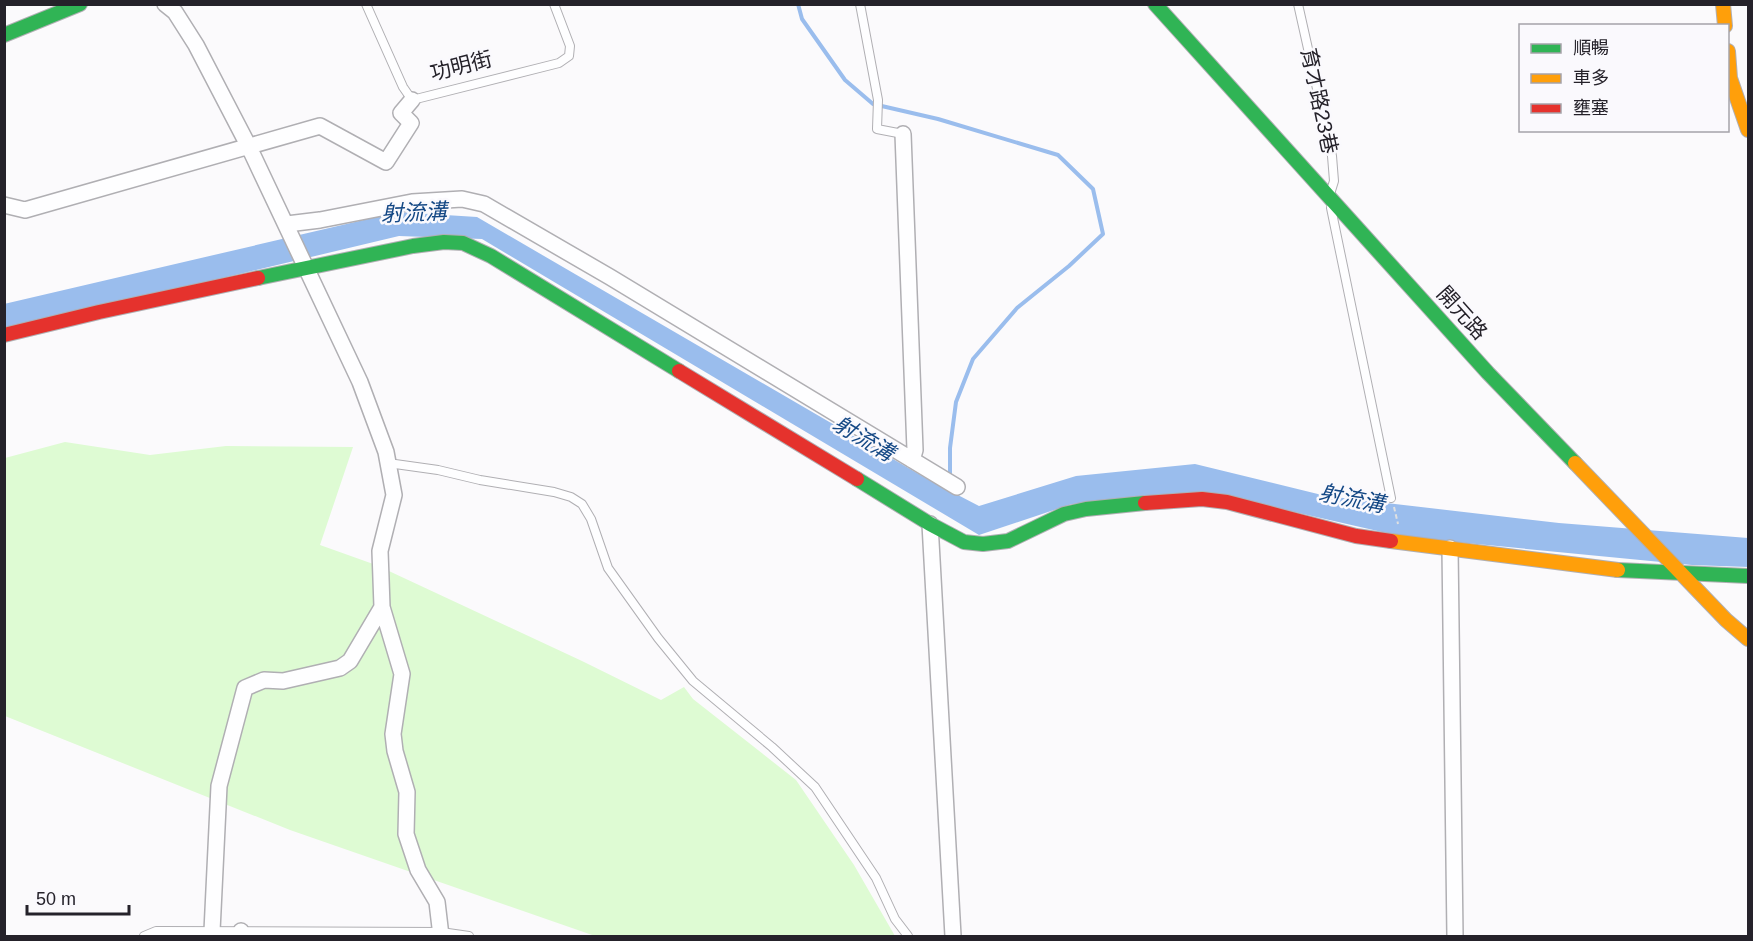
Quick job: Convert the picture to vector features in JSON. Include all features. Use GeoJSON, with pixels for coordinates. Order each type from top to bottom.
{"type":"FeatureCollection","features":[{"type":"Feature","properties":{"kind":"street"},"geometry":{"type":"LineString","coordinates":[[4,35],[80,4]]}},
{"type":"Feature","properties":{"kind":"street"},"geometry":{"type":"LineString","coordinates":[[165,4],[175,12],[196,45],[249,147],[360,382],[386,452],[394,495],[380,551],[382,607],[402,674],[393,735],[395,751],[407,792],[406,834],[418,870],[438,902],[441,934]]}},
{"type":"Feature","properties":{"kind":"street","name":"開元路"},"geometry":{"type":"LineString","coordinates":[[1155,4],[1488,373],[1726,620],[1749,639]]}},
{"type":"Feature","properties":{"kind":"street"},"geometry":{"type":"LineString","coordinates":[[1724,4],[1725,24]]}},
{"type":"Feature","properties":{"kind":"street"},"geometry":{"type":"LineString","coordinates":[[1729,64],[1730,78],[1749,130]]}},
{"type":"Feature","properties":{"kind":"street"},"geometry":{"type":"LineString","coordinates":[[4,205],[25,210],[320,126],[386,162],[411,123],[401,113],[412,100]]}},
{"type":"Feature","properties":{"kind":"street"},"geometry":{"type":"LineString","coordinates":[[903,134],[915,450],[912,460]]}},
{"type":"Feature","properties":{"kind":"street"},"geometry":{"type":"LineString","coordinates":[[288,227],[412,202],[462,199],[484,204],[600,271],[957,487]]}},
{"type":"Feature","properties":{"kind":"street"},"geometry":{"type":"LineString","coordinates":[[4,335],[305,265],[413,246],[444,242],[463,243],[491,256],[930,524],[964,542],[983,544],[1008,541],[1064,514],[1086,509],[1202,499],[1227,502],[1356,536],[1621,570],[1749,576]]}},
{"type":"Feature","properties":{"kind":"street"},"geometry":{"type":"LineString","coordinates":[[930,524],[953,936]]}},
{"type":"Feature","properties":{"kind":"street"},"geometry":{"type":"LineString","coordinates":[[1450,548],[1455,936]]}},
{"type":"Feature","properties":{"kind":"street"},"geometry":{"type":"LineString","coordinates":[[213,931],[219,786],[245,688],[264,680],[283,681],[340,668],[350,661],[382,607]]}},
{"type":"Feature","properties":{"kind":"lane","name":"功明街"},"geometry":{"type":"LineString","coordinates":[[366,4],[412,100],[559,63],[569,56],[570,46],[554,4]]}},
{"type":"Feature","properties":{"kind":"lane"},"geometry":{"type":"LineString","coordinates":[[860,4],[878,100],[877,129],[903,134]]}},
{"type":"Feature","properties":{"kind":"lane","name":"育才路23巷"},"geometry":{"type":"LineString","coordinates":[[1298,4],[1332,156],[1334,181],[1329,198],[1391,498]]}},
{"type":"Feature","properties":{"kind":"lane"},"geometry":{"type":"LineString","coordinates":[[388,463],[554,492],[572,497],[582,504],[591,519],[608,568],[658,638],[693,681],[772,747],[815,787],[876,878],[895,919],[908,936]]}},
{"type":"Feature","properties":{"kind":"lane"},"geometry":{"type":"LineString","coordinates":[[144,936],[156,930],[241,934],[470,936]]}},
{"type":"Feature","properties":{"kind":"path"},"geometry":{"type":"LineString","coordinates":[[1391,498],[1402,542]]}},
{"type":"Feature","properties":{"kind":"green space"},"geometry":{"type":"Polygon","coordinates":[[[65,442],[150,455],[226,446],[353,447],[320,545],[376,565],[661,700],[684,687],[693,699],[796,780],[854,865],[895,936],[595,936],[290,830],[5,716],[5,458],[65,442]]]}},
{"type":"Feature","properties":{"kind":"water"},"geometry":{"type":"Polygon","coordinates":[[[398,212],[477,217],[929,480],[979,506],[1076,476],[1195,464],[1326,496],[1559,523],[1748,538],[1748,567],[1692,565],[1404,537],[1220,495],[1072,504],[979,535],[482,239],[399,236],[5,330],[4,304],[398,212]]]}},
{"type":"Feature","properties":{"kind":"waterway"},"geometry":{"type":"LineString","coordinates":[[798,4],[802,19],[845,80],[873,104],[938,119],[1058,155],[1093,189],[1103,234],[1069,266],[1017,308],[973,359],[956,402],[950,448],[950,477]]}},
{"type":"Feature","properties":{"kind":"traffic: fast"},"geometry":{"type":"LineString","coordinates":[[4,35],[80,4]]}},
{"type":"Feature","properties":{"kind":"traffic: fast"},"geometry":{"type":"LineString","coordinates":[[1155,4],[1488,373],[1575,463]]}},
{"type":"Feature","properties":{"kind":"traffic: fast"},"geometry":{"type":"LineString","coordinates":[[258,278],[413,246],[444,242],[463,243],[491,256],[679,371]]}},
{"type":"Feature","properties":{"kind":"traffic: fast"},"geometry":{"type":"LineString","coordinates":[[857,479],[964,542],[983,544],[1008,541],[1064,514],[1086,509],[1145,503]]}},
{"type":"Feature","properties":{"kind":"traffic: fast"},"geometry":{"type":"LineString","coordinates":[[1618,570],[1748,576]]}},
{"type":"Feature","properties":{"kind":"traffic: slow"},"geometry":{"type":"LineString","coordinates":[[1723,4],[1725,24]]}},
{"type":"Feature","properties":{"kind":"traffic: slow"},"geometry":{"type":"LineString","coordinates":[[1729,64],[1730,78],[1748,130]]}},
{"type":"Feature","properties":{"kind":"traffic: slow"},"geometry":{"type":"LineString","coordinates":[[1575,463],[1726,620],[1748,639]]}},
{"type":"Feature","properties":{"kind":"traffic: slow"},"geometry":{"type":"LineString","coordinates":[[1391,541],[1618,570]]}},
{"type":"Feature","properties":{"kind":"traffic: jam"},"geometry":{"type":"LineString","coordinates":[[4,335],[258,278]]}},
{"type":"Feature","properties":{"kind":"traffic: jam"},"geometry":{"type":"LineString","coordinates":[[679,371],[857,479]]}},
{"type":"Feature","properties":{"kind":"traffic: jam"},"geometry":{"type":"LineString","coordinates":[[1145,503],[1202,499],[1227,502],[1356,536],[1391,541]]}},
{"type":"Feature","properties":{"kind":"water label","name":"射流溝"},"geometry":{"type":"Point","coordinates":[414,212]}},
{"type":"Feature","properties":{"kind":"water label","name":"射流溝"},"geometry":{"type":"Point","coordinates":[864,438]}},
{"type":"Feature","properties":{"kind":"water label","name":"射流溝"},"geometry":{"type":"Point","coordinates":[1352,498]}}]}
